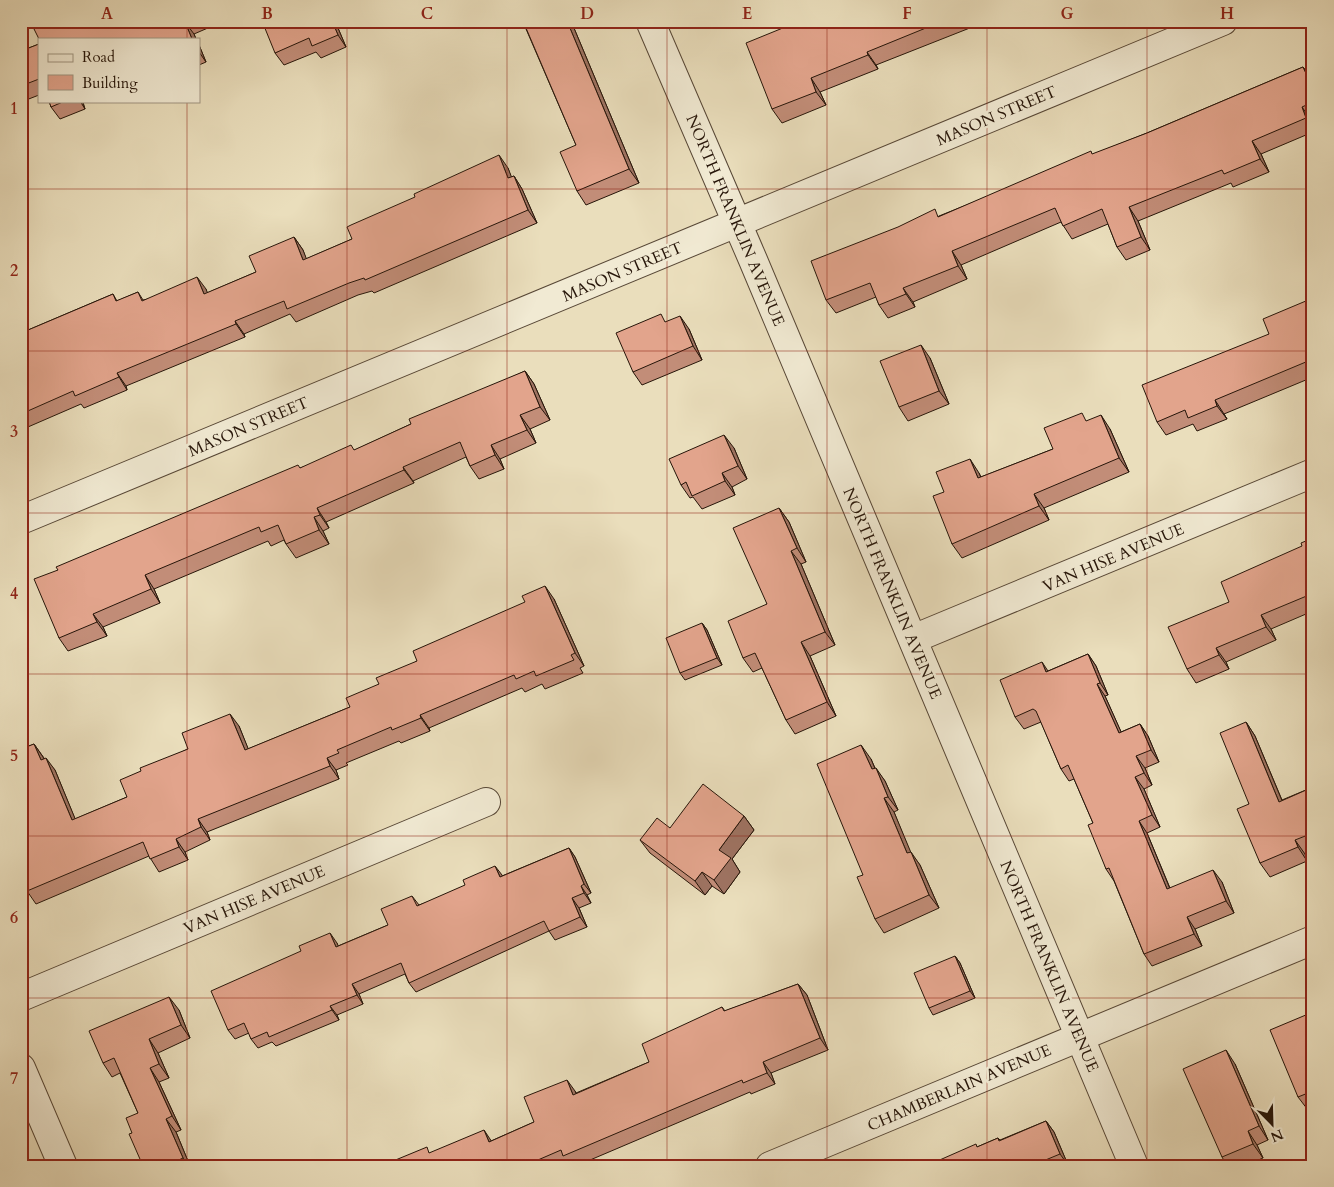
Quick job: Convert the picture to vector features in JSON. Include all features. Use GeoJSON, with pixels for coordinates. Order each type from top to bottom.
{"type":"FeatureCollection","features":[{"type":"Feature","properties":{"kind":"street","name":"NORTH FRANKLIN AVENUE"},"geometry":{"type":"LineString","coordinates":[[650,21],[738,223],[1134,1166]]}},
{"type":"Feature","properties":{"kind":"street","name":"MASON STREET"},"geometry":{"type":"LineString","coordinates":[[21,520],[1223,21]]}},
{"type":"Feature","properties":{"kind":"street","name":"VAN HISE AVENUE"},"geometry":{"type":"LineString","coordinates":[[912,640],[1313,473]]}},
{"type":"Feature","properties":{"kind":"street","name":"VAN HISE AVENUE"},"geometry":{"type":"LineString","coordinates":[[21,996],[486,802]]}},
{"type":"Feature","properties":{"kind":"street","name":"CHAMBERLAIN AVENUE"},"geometry":{"type":"LineString","coordinates":[[770,1166],[1313,940]]}},
{"type":"Feature","properties":{"kind":"street"},"geometry":{"type":"LineString","coordinates":[[21,1068],[63,1166]]}},
{"type":"Feature","properties":{"kind":"building"},"geometry":{"type":"Polygon","coordinates":[[[54,21],[186,21],[192,38],[38,38],[34,29],[54,21]]]}},
{"type":"Feature","properties":{"kind":"building"},"geometry":{"type":"Polygon","coordinates":[[[262,21],[332,21],[338,35],[312,46],[309,38],[275,53],[262,21]]]}},
{"type":"Feature","properties":{"kind":"building"},"geometry":{"type":"Polygon","coordinates":[[[523,21],[567,21],[629,169],[577,191],[560,152],[576,145],[523,21]]]}},
{"type":"Feature","properties":{"kind":"building"},"geometry":{"type":"Polygon","coordinates":[[[800,21],[943,21],[867,52],[868,55],[811,78],[816,92],[772,109],[746,43],[800,21]]]}},
{"type":"Feature","properties":{"kind":"building"},"geometry":{"type":"Polygon","coordinates":[[[38,44],[38,79],[21,86],[21,51],[38,44]]]}},
{"type":"Feature","properties":{"kind":"building"},"geometry":{"type":"Polygon","coordinates":[[[1303,67],[1313,89],[1313,102],[1302,107],[1306,118],[1252,141],[1260,159],[1224,174],[1222,170],[1129,207],[1141,237],[1117,247],[1102,209],[1063,226],[1055,208],[952,251],[958,266],[903,288],[906,294],[879,305],[870,283],[826,300],[811,261],[898,227],[935,209],[938,217],[1091,151],[1092,154],[1147,133],[1303,67]]]}},
{"type":"Feature","properties":{"kind":"building"},"geometry":{"type":"Polygon","coordinates":[[[49,102],[63,102],[51,107],[49,102]]]}},
{"type":"Feature","properties":{"kind":"building"},"geometry":{"type":"Polygon","coordinates":[[[499,155],[508,178],[514,176],[528,210],[365,280],[364,278],[349,283],[287,309],[284,301],[235,321],[236,324],[117,373],[119,377],[75,396],[73,391],[21,414],[21,333],[113,294],[116,301],[138,292],[142,301],[197,277],[204,294],[256,272],[249,256],[294,237],[303,260],[352,239],[347,227],[415,197],[414,194],[499,155]]]}},
{"type":"Feature","properties":{"kind":"building"},"geometry":{"type":"Polygon","coordinates":[[[1313,298],[1313,359],[1215,400],[1217,406],[1188,418],[1185,410],[1157,422],[1142,385],[1269,334],[1263,319],[1313,298]]]}},
{"type":"Feature","properties":{"kind":"building"},"geometry":{"type":"Polygon","coordinates":[[[661,314],[665,322],[680,316],[693,346],[633,372],[616,333],[661,314]]]}},
{"type":"Feature","properties":{"kind":"building"},"geometry":{"type":"Polygon","coordinates":[[[921,345],[939,391],[899,407],[880,361],[921,345]]]}},
{"type":"Feature","properties":{"kind":"building"},"geometry":{"type":"Polygon","coordinates":[[[525,371],[540,407],[520,415],[527,430],[491,445],[495,455],[470,466],[460,442],[403,467],[404,470],[317,508],[320,515],[314,517],[319,530],[286,544],[278,525],[261,532],[259,527],[145,575],[151,589],[93,614],[97,622],[59,638],[34,579],[58,570],[56,567],[298,465],[300,468],[351,445],[354,450],[411,424],[409,419],[525,371]]]}},
{"type":"Feature","properties":{"kind":"building"},"geometry":{"type":"Polygon","coordinates":[[[1082,413],[1086,421],[1101,415],[1119,458],[1034,494],[1039,506],[952,544],[933,496],[944,492],[936,472],[970,459],[978,478],[1053,449],[1044,428],[1082,413]]]}},
{"type":"Feature","properties":{"kind":"building"},"geometry":{"type":"Polygon","coordinates":[[[724,435],[738,466],[722,473],[725,481],[692,496],[686,482],[681,485],[669,459],[724,435]]]}},
{"type":"Feature","properties":{"kind":"building"},"geometry":{"type":"Polygon","coordinates":[[[779,508],[797,548],[791,551],[825,632],[801,642],[827,702],[786,720],[755,653],[743,658],[728,621],[767,604],[733,528],[779,508]]]}},
{"type":"Feature","properties":{"kind":"building"},"geometry":{"type":"Polygon","coordinates":[[[1313,538],[1313,604],[1309,595],[1261,615],[1266,627],[1216,648],[1219,655],[1187,669],[1168,627],[1229,602],[1221,582],[1302,546],[1301,543],[1313,538]]]}},
{"type":"Feature","properties":{"kind":"building"},"geometry":{"type":"Polygon","coordinates":[[[545,586],[575,653],[571,655],[574,660],[536,676],[534,671],[516,679],[514,675],[420,715],[421,718],[392,730],[391,727],[337,750],[339,753],[327,758],[330,766],[198,819],[201,827],[176,839],[179,847],[150,859],[143,842],[27,891],[21,877],[21,749],[34,744],[41,760],[46,758],[72,820],[127,797],[120,780],[141,771],[140,768],[188,749],[182,733],[230,714],[245,750],[350,707],[346,698],[379,684],[376,678],[417,661],[413,651],[525,602],[522,596],[545,586]]]}},
{"type":"Feature","properties":{"kind":"building"},"geometry":{"type":"Polygon","coordinates":[[[702,623],[717,658],[680,673],[666,638],[702,623]]]}},
{"type":"Feature","properties":{"kind":"building"},"geometry":{"type":"Polygon","coordinates":[[[1088,654],[1100,683],[1097,684],[1119,733],[1140,724],[1151,750],[1136,756],[1144,773],[1135,777],[1152,815],[1139,821],[1167,889],[1213,870],[1226,901],[1187,917],[1194,934],[1144,954],[1109,868],[1106,869],[1088,825],[1093,823],[1068,765],[1061,769],[1036,711],[1033,709],[1015,717],[1000,680],[1042,662],[1046,672],[1088,654]]]}},
{"type":"Feature","properties":{"kind":"building"},"geometry":{"type":"Polygon","coordinates":[[[1246,722],[1279,802],[1313,787],[1313,833],[1295,840],[1298,847],[1260,863],[1237,809],[1249,804],[1220,733],[1246,722]]]}},
{"type":"Feature","properties":{"kind":"building"},"geometry":{"type":"Polygon","coordinates":[[[861,745],[872,769],[876,768],[888,797],[884,798],[907,853],[911,852],[929,895],[875,919],[857,877],[863,875],[817,764],[861,745]]]}},
{"type":"Feature","properties":{"kind":"building"},"geometry":{"type":"Polygon","coordinates":[[[703,784],[744,816],[719,850],[731,858],[714,880],[702,872],[695,881],[640,840],[657,818],[670,828],[703,784]]]}},
{"type":"Feature","properties":{"kind":"building"},"geometry":{"type":"Polygon","coordinates":[[[569,848],[584,884],[581,886],[584,893],[572,898],[580,917],[549,931],[544,921],[409,983],[401,963],[352,984],[357,995],[330,1006],[332,1010],[269,1037],[267,1032],[251,1039],[244,1023],[228,1030],[211,991],[301,951],[299,946],[330,933],[336,947],[388,925],[381,909],[412,896],[417,906],[465,885],[463,880],[495,866],[500,877],[569,848]]]}},
{"type":"Feature","properties":{"kind":"building"},"geometry":{"type":"Polygon","coordinates":[[[955,956],[970,991],[929,1008],[914,973],[955,956]]]}},
{"type":"Feature","properties":{"kind":"building"},"geometry":{"type":"Polygon","coordinates":[[[798,984],[820,1038],[763,1062],[767,1073],[743,1083],[742,1080],[563,1156],[561,1150],[524,1166],[381,1166],[427,1147],[429,1153],[484,1130],[489,1142],[534,1122],[524,1097],[567,1080],[573,1095],[649,1062],[642,1044],[722,1007],[724,1011],[798,984]]]}},
{"type":"Feature","properties":{"kind":"building"},"geometry":{"type":"Polygon","coordinates":[[[169,997],[181,1025],[149,1039],[159,1064],[150,1068],[172,1116],[166,1119],[183,1158],[166,1166],[143,1166],[129,1134],[132,1133],[126,1118],[138,1113],[114,1058],[103,1063],[89,1031],[169,997]]]}},
{"type":"Feature","properties":{"kind":"building"},"geometry":{"type":"Polygon","coordinates":[[[1313,1012],[1313,1091],[1298,1097],[1270,1030],[1313,1012]]]}},
{"type":"Feature","properties":{"kind":"building"},"geometry":{"type":"Polygon","coordinates":[[[1226,1050],[1259,1126],[1248,1131],[1253,1144],[1222,1157],[1183,1069],[1226,1050]]]}},
{"type":"Feature","properties":{"kind":"building"},"geometry":{"type":"Polygon","coordinates":[[[1046,1121],[1060,1154],[1031,1166],[926,1166],[976,1144],[977,1147],[998,1138],[999,1141],[1046,1121]]]}}]}
